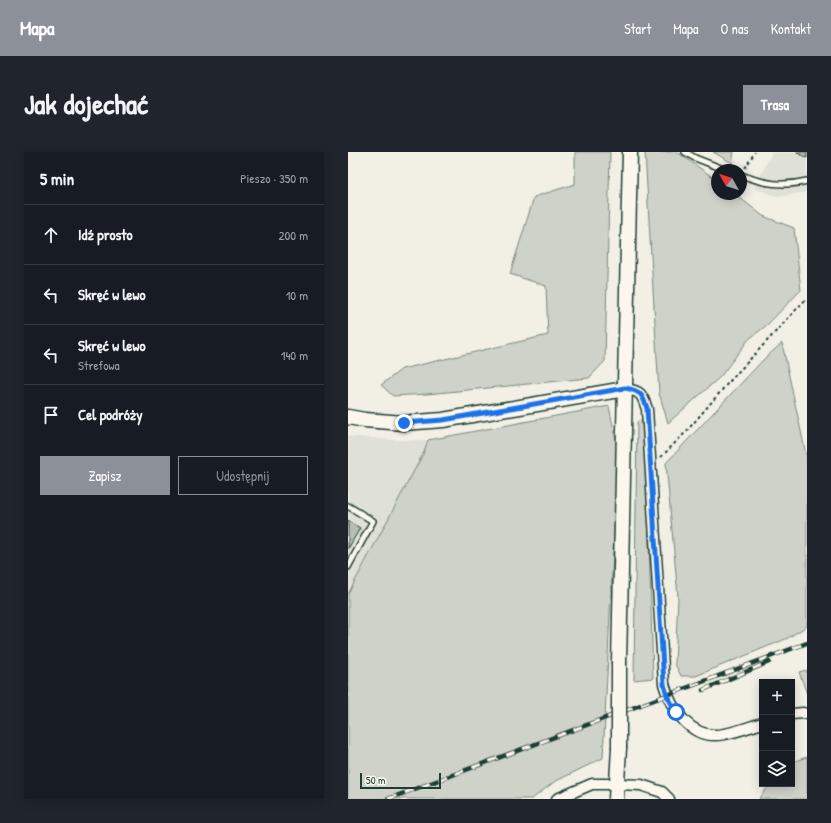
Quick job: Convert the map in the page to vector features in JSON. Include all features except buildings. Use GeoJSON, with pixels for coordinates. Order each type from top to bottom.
{"type":"FeatureCollection","features":[{"type":"Feature","properties":{"kind":"main road"},"geometry":{"type":"LineString","coordinates":[[616,799],[630,152]]}},
{"type":"Feature","properties":{"kind":"main road"},"geometry":{"type":"LineString","coordinates":[[348,417],[404,423],[443,420],[625,388]]}},
{"type":"Feature","properties":{"kind":"street"},"geometry":{"type":"LineString","coordinates":[[625,388],[637,390],[643,397],[647,408],[664,684],[667,695],[676,712],[684,721],[704,734],[722,735],[759,724]]}},
{"type":"Feature","properties":{"kind":"street"},"geometry":{"type":"LineString","coordinates":[[795,713],[803,712],[807,714]]}},
{"type":"Feature","properties":{"kind":"street"},"geometry":{"type":"LineString","coordinates":[[557,799],[592,784],[641,785],[662,792],[669,799]]}},
{"type":"Feature","properties":{"kind":"lane"},"geometry":{"type":"LineString","coordinates":[[685,152],[711,164]]}},
{"type":"Feature","properties":{"kind":"lane"},"geometry":{"type":"LineString","coordinates":[[747,177],[777,185],[795,184],[807,181]]}},
{"type":"Feature","properties":{"kind":"lane"},"geometry":{"type":"LineString","coordinates":[[348,506],[374,521],[348,567]]}},
{"type":"Feature","properties":{"kind":"path"},"geometry":{"type":"LineString","coordinates":[[747,164],[754,152]]}},
{"type":"Feature","properties":{"kind":"path"},"geometry":{"type":"LineString","coordinates":[[651,461],[659,459],[685,433],[728,383],[807,298]]}},
{"type":"Feature","properties":{"kind":"shaded area"},"geometry":{"type":"Polygon","coordinates":[[[575,152],[610,152],[605,361],[589,378],[393,396],[381,385],[402,369],[548,335],[546,286],[510,274],[534,197],[575,184],[575,152]]]}},
{"type":"Feature","properties":{"kind":"shaded area"},"geometry":{"type":"Polygon","coordinates":[[[645,152],[677,152],[711,176],[711,200],[743,200],[763,216],[794,228],[801,290],[767,325],[749,339],[720,377],[668,423],[659,393],[645,152]]]}},
{"type":"Feature","properties":{"kind":"shaded area"},"geometry":{"type":"Polygon","coordinates":[[[713,152],[734,152],[732,163],[713,152]]]}},
{"type":"Feature","properties":{"kind":"shaded area"},"geometry":{"type":"Polygon","coordinates":[[[772,152],[807,152],[807,192],[778,197],[754,188],[772,152]]]}},
{"type":"Feature","properties":{"kind":"shaded area"},"geometry":{"type":"Polygon","coordinates":[[[782,343],[807,459],[807,626],[788,638],[696,676],[681,676],[675,664],[678,597],[666,463],[764,359],[782,343]]]}},
{"type":"Feature","properties":{"kind":"shaded area"},"geometry":{"type":"Polygon","coordinates":[[[609,406],[618,450],[603,758],[554,782],[532,799],[348,799],[348,594],[423,454],[428,440],[609,406]]]}},
{"type":"Feature","properties":{"kind":"shaded area"},"geometry":{"type":"Polygon","coordinates":[[[643,418],[647,471],[653,678],[634,680],[637,422],[643,418]]]}},
{"type":"Feature","properties":{"kind":"shaded area"},"geometry":{"type":"Polygon","coordinates":[[[348,436],[394,440],[428,440],[423,454],[348,594],[348,436]]]}},
{"type":"Feature","properties":{"kind":"shaded area"},"geometry":{"type":"Polygon","coordinates":[[[807,670],[807,694],[799,672],[807,670]]]}},
{"type":"Feature","properties":{"kind":"shaded area"},"geometry":{"type":"Polygon","coordinates":[[[807,757],[807,799],[759,799],[768,787],[795,787],[795,761],[807,757]]]}},
{"type":"Feature","properties":{"kind":"railway"},"geometry":{"type":"LineString","coordinates":[[388,799],[807,643]]}},
{"type":"Feature","properties":{"kind":"railway"},"geometry":{"type":"LineString","coordinates":[[703,690],[769,662]]}},
{"type":"Feature","properties":{"kind":"route"},"geometry":{"type":"LineString","coordinates":[[404,423],[443,420],[625,388],[637,390],[643,397],[647,408],[664,684],[667,695],[676,712]]}}]}
